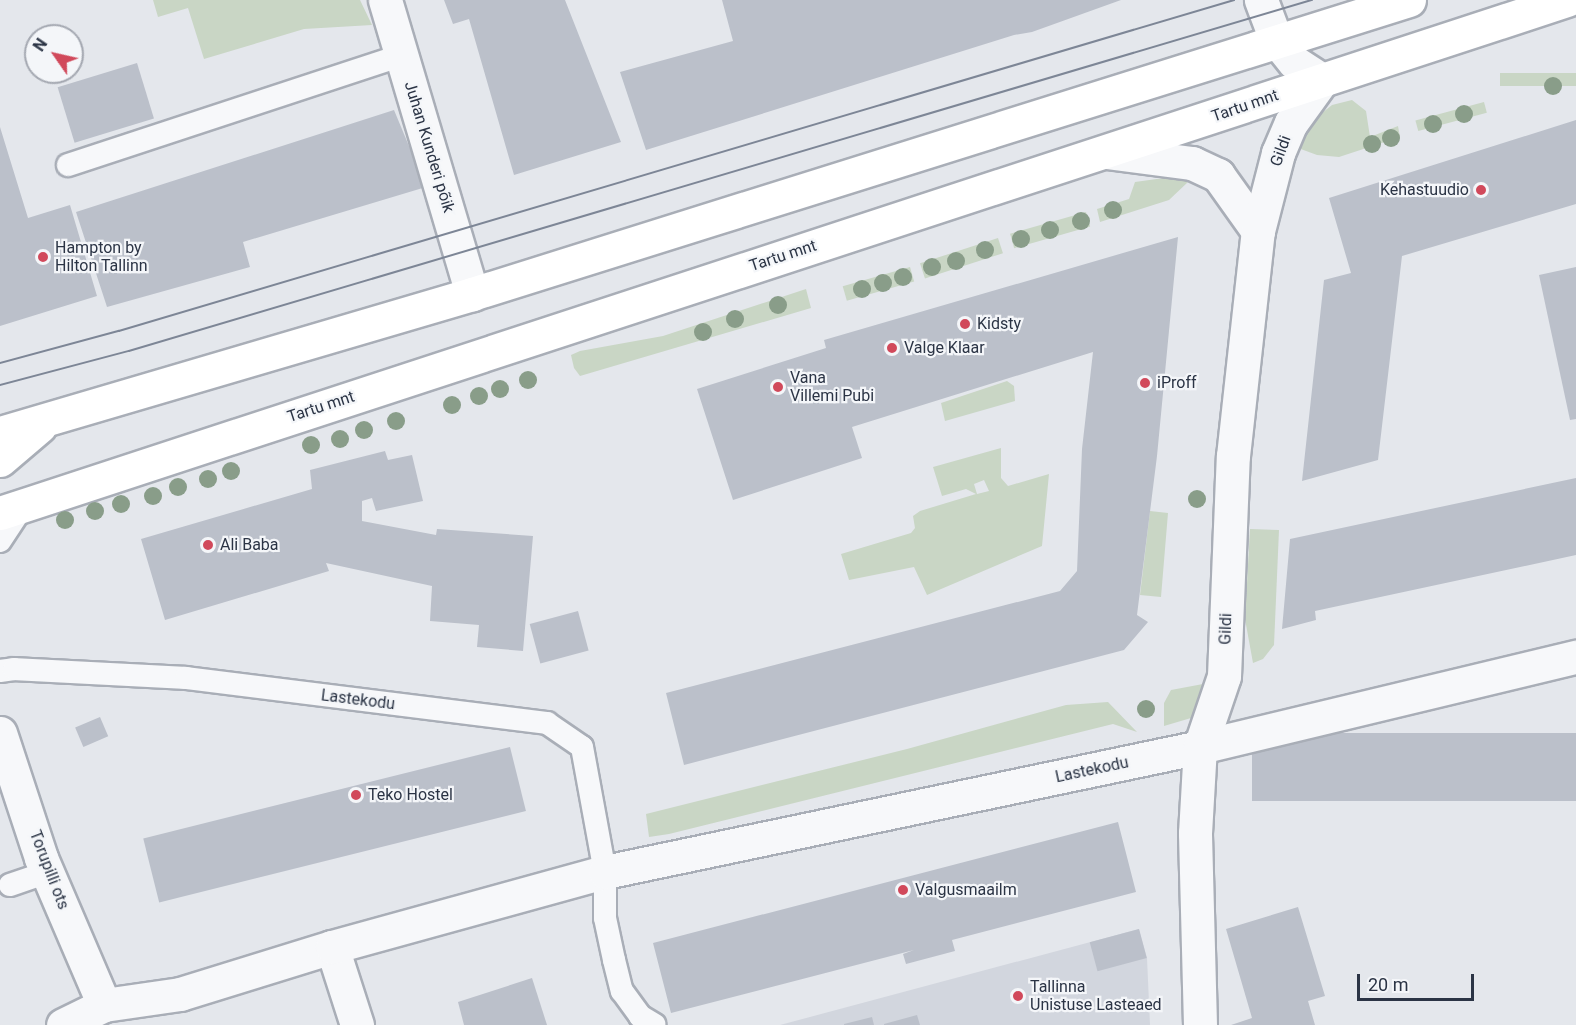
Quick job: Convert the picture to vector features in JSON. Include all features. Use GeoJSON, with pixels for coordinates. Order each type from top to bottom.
{"type":"FeatureCollection","features":[{"type":"Feature","properties":{"kind":"main road"},"geometry":{"type":"LineString","coordinates":[[0,433],[472,294],[1409,0]]}},
{"type":"Feature","properties":{"kind":"main road","name":"Tartu mnt"},"geometry":{"type":"LineString","coordinates":[[12,510],[548,332],[1567,0]]}},
{"type":"Feature","properties":{"kind":"main road"},"geometry":{"type":"LineString","coordinates":[[0,460],[50,418]]}},
{"type":"Feature","properties":{"kind":"street"},"geometry":{"type":"LineString","coordinates":[[1261,0],[1276,40],[1294,62],[1322,80]]}},
{"type":"Feature","properties":{"kind":"street","name":"Juhan Kunderi põik"},"geometry":{"type":"LineString","coordinates":[[386,4],[472,294]]}},
{"type":"Feature","properties":{"kind":"street","name":"Gildi"},"geometry":{"type":"LineString","coordinates":[[1200,1025],[1195,833],[1200,747],[1224,676],[1233,456],[1257,231],[1278,153],[1291,123],[1322,80]]}},
{"type":"Feature","properties":{"kind":"street"},"geometry":{"type":"LineString","coordinates":[[1106,152],[1192,163],[1218,175],[1257,231]]}},
{"type":"Feature","properties":{"kind":"street","name":"Lastekodu"},"geometry":{"type":"LineString","coordinates":[[63,1025],[104,1005],[180,994],[332,947],[605,872],[1200,747],[1576,657]]}},
{"type":"Feature","properties":{"kind":"street","name":"Torupilli ots"},"geometry":{"type":"LineString","coordinates":[[0,733],[9,787],[104,1005]]}},
{"type":"Feature","properties":{"kind":"street"},"geometry":{"type":"LineString","coordinates":[[332,947],[357,1025]]}},
{"type":"Feature","properties":{"kind":"lane"},"geometry":{"type":"LineString","coordinates":[[68,165],[402,55]]}},
{"type":"Feature","properties":{"kind":"lane"},"geometry":{"type":"LineString","coordinates":[[0,542],[12,510]]}},
{"type":"Feature","properties":{"kind":"lane","name":"Lastekodu"},"geometry":{"type":"LineString","coordinates":[[0,671],[14,669],[186,678],[547,723],[582,747],[605,872]]}},
{"type":"Feature","properties":{"kind":"lane"},"geometry":{"type":"LineString","coordinates":[[10,885],[47,872]]}},
{"type":"Feature","properties":{"kind":"lane"},"geometry":{"type":"LineString","coordinates":[[605,872],[605,918],[622,991],[640,1016],[655,1025]]}},
{"type":"Feature","properties":{"kind":"shaded area","name":"Tallinna Unistuse Lasteaed"},"geometry":{"type":"Polygon","coordinates":[[[1139,929],[1147,958],[1150,1025],[780,1025],[1139,929]]]}},
{"type":"Feature","properties":{"kind":"green space"},"geometry":{"type":"Polygon","coordinates":[[[153,0],[360,0],[372,25],[304,29],[204,59],[188,8],[158,17],[153,0]]]}},
{"type":"Feature","properties":{"kind":"green space"},"geometry":{"type":"Polygon","coordinates":[[[1500,73],[1576,73],[1576,86],[1500,86],[1500,73]]]}},
{"type":"Feature","properties":{"kind":"green space"},"geometry":{"type":"Polygon","coordinates":[[[1352,100],[1366,111],[1370,137],[1398,126],[1400,137],[1339,157],[1317,155],[1298,148],[1305,129],[1317,117],[1332,105],[1352,100]]]}},
{"type":"Feature","properties":{"kind":"green space"},"geometry":{"type":"Polygon","coordinates":[[[1484,102],[1487,113],[1418,131],[1415,120],[1484,102]]]}},
{"type":"Feature","properties":{"kind":"green space"},"geometry":{"type":"Polygon","coordinates":[[[1171,177],[1188,182],[1169,200],[1100,222],[1097,209],[1129,199],[1135,182],[1171,177]]]}},
{"type":"Feature","properties":{"kind":"green space"},"geometry":{"type":"Polygon","coordinates":[[[1086,212],[1090,226],[1014,248],[1010,234],[1086,212]]]}},
{"type":"Feature","properties":{"kind":"green space"},"geometry":{"type":"Polygon","coordinates":[[[998,238],[1003,253],[925,279],[920,263],[998,238]]]}},
{"type":"Feature","properties":{"kind":"green space"},"geometry":{"type":"Polygon","coordinates":[[[910,267],[914,281],[847,301],[843,286],[910,267]]]}},
{"type":"Feature","properties":{"kind":"green space"},"geometry":{"type":"Polygon","coordinates":[[[806,289],[811,308],[580,376],[574,368],[571,355],[580,351],[663,336],[806,289]]]}},
{"type":"Feature","properties":{"kind":"green space"},"geometry":{"type":"Polygon","coordinates":[[[1007,381],[1014,386],[1015,401],[945,421],[941,403],[1007,381]]]}},
{"type":"Feature","properties":{"kind":"green space"},"geometry":{"type":"Polygon","coordinates":[[[1001,448],[1001,478],[1008,486],[1049,474],[1042,546],[927,595],[914,567],[849,580],[841,554],[911,533],[915,528],[913,516],[920,511],[976,494],[966,489],[942,496],[933,467],[1001,448]],[[984,480],[974,484],[977,494],[989,491],[984,480]]]}},
{"type":"Feature","properties":{"kind":"green space"},"geometry":{"type":"Polygon","coordinates":[[[1150,511],[1168,513],[1161,597],[1140,595],[1150,511]]]}},
{"type":"Feature","properties":{"kind":"green space"},"geometry":{"type":"Polygon","coordinates":[[[1250,529],[1279,530],[1274,645],[1263,659],[1253,663],[1245,619],[1250,529]]]}},
{"type":"Feature","properties":{"kind":"green space"},"geometry":{"type":"Polygon","coordinates":[[[1203,684],[1202,697],[1191,718],[1164,726],[1164,703],[1171,690],[1203,684]]]}},
{"type":"Feature","properties":{"kind":"green space"},"geometry":{"type":"Polygon","coordinates":[[[1108,702],[1137,732],[1113,724],[669,834],[649,837],[646,814],[907,749],[1066,705],[1108,702]]]}},
{"type":"Feature","properties":{"kind":"building"},"geometry":{"type":"Polygon","coordinates":[[[444,0],[565,0],[621,142],[514,175],[469,19],[453,24],[444,0]]]}},
{"type":"Feature","properties":{"kind":"building"},"geometry":{"type":"Polygon","coordinates":[[[722,0],[1121,0],[1032,32],[1014,35],[646,150],[620,72],[733,41],[722,0]]]}},
{"type":"Feature","properties":{"kind":"building"},"geometry":{"type":"Polygon","coordinates":[[[137,63],[154,118],[75,143],[58,87],[68,84],[84,84],[84,79],[137,63]]]}},
{"type":"Feature","properties":{"kind":"building"},"geometry":{"type":"Polygon","coordinates":[[[394,110],[426,187],[243,242],[250,267],[107,307],[76,212],[394,110]]]}},
{"type":"Feature","properties":{"kind":"building"},"geometry":{"type":"Polygon","coordinates":[[[1576,120],[1576,204],[1402,256],[1378,460],[1302,481],[1324,280],[1351,273],[1329,198],[1576,120]]]}},
{"type":"Feature","properties":{"kind":"building","name":"Hampton by Hilton Tallinn"},"geometry":{"type":"Polygon","coordinates":[[[0,127],[28,218],[70,205],[97,296],[0,326],[0,127]]]}},
{"type":"Feature","properties":{"kind":"building"},"geometry":{"type":"Polygon","coordinates":[[[1178,237],[1157,456],[1137,615],[1148,622],[1124,650],[684,765],[666,693],[1060,591],[1077,571],[1082,449],[1093,352],[852,427],[862,458],[733,500],[697,389],[826,348],[824,340],[1178,237]]]}},
{"type":"Feature","properties":{"kind":"building"},"geometry":{"type":"Polygon","coordinates":[[[1576,267],[1576,419],[1570,420],[1539,275],[1576,267]]]}},
{"type":"Feature","properties":{"kind":"building"},"geometry":{"type":"Polygon","coordinates":[[[385,451],[388,460],[412,455],[423,501],[376,511],[372,498],[362,501],[362,521],[436,535],[437,529],[533,536],[523,651],[477,647],[479,625],[430,621],[432,586],[326,563],[329,571],[165,620],[141,539],[312,489],[310,470],[385,451]]]}},
{"type":"Feature","properties":{"kind":"building"},"geometry":{"type":"Polygon","coordinates":[[[1576,478],[1576,555],[1315,611],[1316,620],[1282,629],[1290,539],[1576,478]]]}},
{"type":"Feature","properties":{"kind":"building"},"geometry":{"type":"Polygon","coordinates":[[[578,611],[589,651],[540,664],[530,624],[578,611]]]}},
{"type":"Feature","properties":{"kind":"building"},"geometry":{"type":"Polygon","coordinates":[[[100,717],[108,736],[83,747],[75,728],[100,717]]]}},
{"type":"Feature","properties":{"kind":"building"},"geometry":{"type":"Polygon","coordinates":[[[1252,733],[1576,733],[1576,801],[1252,801],[1252,733]]]}},
{"type":"Feature","properties":{"kind":"building"},"geometry":{"type":"Polygon","coordinates":[[[510,747],[526,811],[159,902],[143,838],[510,747]]]}},
{"type":"Feature","properties":{"kind":"building"},"geometry":{"type":"Polygon","coordinates":[[[1118,822],[1136,892],[952,940],[955,951],[906,964],[903,954],[914,950],[671,1013],[653,943],[1118,822]]]}},
{"type":"Feature","properties":{"kind":"building"},"geometry":{"type":"Polygon","coordinates":[[[1298,907],[1325,996],[1308,1001],[1315,1025],[1231,1025],[1252,1018],[1226,929],[1298,907]]]}},
{"type":"Feature","properties":{"kind":"building"},"geometry":{"type":"Polygon","coordinates":[[[1139,929],[1147,958],[1098,971],[1090,942],[1139,929]]]}},
{"type":"Feature","properties":{"kind":"building"},"geometry":{"type":"Polygon","coordinates":[[[532,978],[547,1025],[464,1025],[458,1002],[532,978]]]}},
{"type":"Feature","properties":{"kind":"building"},"geometry":{"type":"Polygon","coordinates":[[[917,1015],[920,1025],[884,1025],[884,1024],[917,1015]]]}},
{"type":"Feature","properties":{"kind":"building"},"geometry":{"type":"Polygon","coordinates":[[[872,1017],[874,1025],[844,1025],[844,1024],[872,1017]]]}},
{"type":"Feature","properties":{"kind":"tram line"},"geometry":{"type":"LineString","coordinates":[[0,363],[119,331],[1234,0]]}},
{"type":"Feature","properties":{"kind":"tram line"},"geometry":{"type":"LineString","coordinates":[[0,385],[129,351],[1312,0]]}},
{"type":"Feature","properties":{"kind":"place","name":"Kehastuudio"},"geometry":{"type":"Point","coordinates":[1481,190]}},
{"type":"Feature","properties":{"kind":"place","name":"Hampton by Hilton Tallinn"},"geometry":{"type":"Point","coordinates":[43,257]}},
{"type":"Feature","properties":{"kind":"place","name":"Kidsty"},"geometry":{"type":"Point","coordinates":[965,324]}},
{"type":"Feature","properties":{"kind":"place","name":"Valge Klaar"},"geometry":{"type":"Point","coordinates":[892,348]}},
{"type":"Feature","properties":{"kind":"place","name":"iProff"},"geometry":{"type":"Point","coordinates":[1145,383]}},
{"type":"Feature","properties":{"kind":"place","name":"Vana Villemi Pubi"},"geometry":{"type":"Point","coordinates":[778,387]}},
{"type":"Feature","properties":{"kind":"place","name":"Ali Baba"},"geometry":{"type":"Point","coordinates":[208,545]}},
{"type":"Feature","properties":{"kind":"place","name":"Teko Hostel"},"geometry":{"type":"Point","coordinates":[356,795]}},
{"type":"Feature","properties":{"kind":"place","name":"Valgusmaailm"},"geometry":{"type":"Point","coordinates":[903,890]}},
{"type":"Feature","properties":{"kind":"place","name":"Tallinna Unistuse Lasteaed"},"geometry":{"type":"Point","coordinates":[1018,996]}}]}
